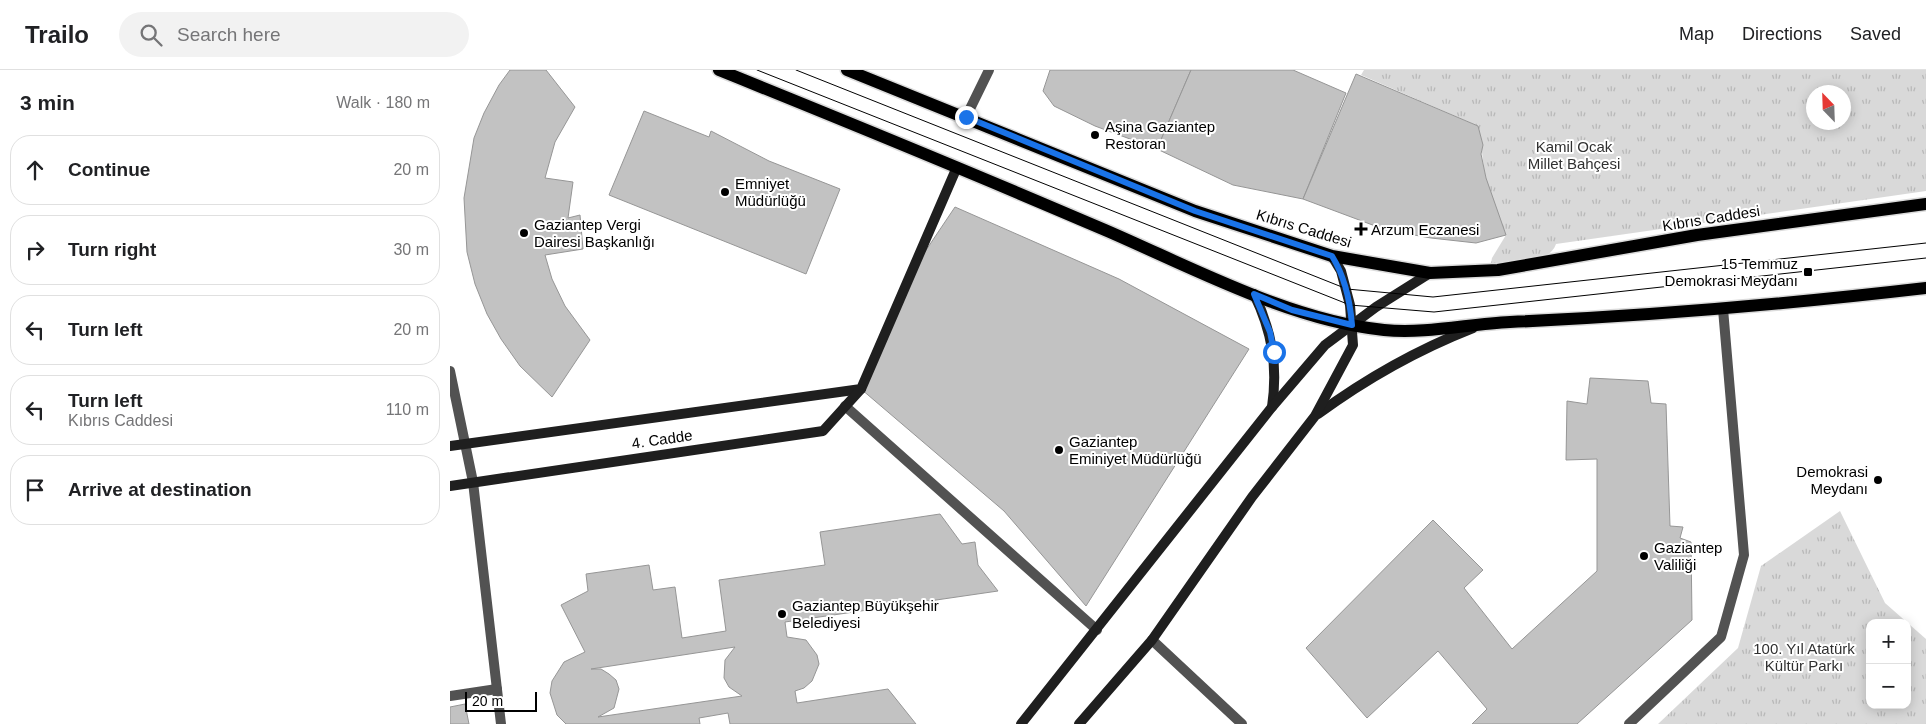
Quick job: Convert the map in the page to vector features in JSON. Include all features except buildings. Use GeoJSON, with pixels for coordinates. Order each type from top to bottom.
{"type":"FeatureCollection","features":[{"type":"Feature","properties":{"kind":"main road"},"geometry":{"type":"LineString","coordinates":[[719,70],[957,167],[1292,310],[1352,325],[1383,330],[1414,331],[1487,323],[1723,309],[1926,288]]}},
{"type":"Feature","properties":{"kind":"main road","name":"Kıbrıs Caddesi"},"geometry":{"type":"LineString","coordinates":[[847,70],[1195,211],[1332,256],[1430,273],[1498,270],[1697,236],[1926,204]]}},
{"type":"Feature","properties":{"kind":"main road","name":"4. Cadde"},"geometry":{"type":"LineString","coordinates":[[450,486],[823,431],[861,388],[957,167]]}},
{"type":"Feature","properties":{"kind":"main road"},"geometry":{"type":"LineString","coordinates":[[1079,724],[1152,640],[1252,497],[1315,416],[1353,345],[1350,305],[1341,271],[1332,256]]}},
{"type":"Feature","properties":{"kind":"main road"},"geometry":{"type":"LineString","coordinates":[[1021,724],[1272,406],[1325,345],[1430,273]]}},
{"type":"Feature","properties":{"kind":"main road"},"geometry":{"type":"LineString","coordinates":[[1254,294],[1270,332],[1274,352],[1275,388],[1272,406]]}},
{"type":"Feature","properties":{"kind":"main road"},"geometry":{"type":"LineString","coordinates":[[1315,416],[1380,372],[1414,353],[1487,323]]}},
{"type":"Feature","properties":{"kind":"main road"},"geometry":{"type":"LineString","coordinates":[[450,446],[861,388]]}},
{"type":"Feature","properties":{"kind":"street"},"geometry":{"type":"LineString","coordinates":[[966,117],[989,70]]}},
{"type":"Feature","properties":{"kind":"street"},"geometry":{"type":"LineString","coordinates":[[1629,724],[1721,637],[1744,556],[1723,309]]}},
{"type":"Feature","properties":{"kind":"street"},"geometry":{"type":"LineString","coordinates":[[450,371],[473,482],[501,724]]}},
{"type":"Feature","properties":{"kind":"street"},"geometry":{"type":"LineString","coordinates":[[845,406],[1097,630]]}},
{"type":"Feature","properties":{"kind":"street"},"geometry":{"type":"LineString","coordinates":[[1152,640],[1242,724]]}},
{"type":"Feature","properties":{"kind":"street"},"geometry":{"type":"LineString","coordinates":[[450,696],[497,689]]}},
{"type":"Feature","properties":{"kind":"green space","name":"Kamil Ocak Millet Bahçesi"},"geometry":{"type":"Polygon","coordinates":[[[1364,70],[1926,70],[1926,191],[1556,244],[1552,251],[1537,260],[1490,268],[1492,258],[1506,235],[1486,179],[1478,126],[1361,75],[1364,70]]]}},
{"type":"Feature","properties":{"kind":"green space","name":"100. Yıl Atatürk Kültür Parkı"},"geometry":{"type":"Polygon","coordinates":[[[1840,511],[1885,603],[1903,619],[1866,619],[1866,709],[1911,709],[1911,626],[1926,639],[1926,724],[1658,724],[1738,648],[1761,566],[1840,511]]]}},
{"type":"Feature","properties":{"kind":"tram line"},"geometry":{"type":"LineString","coordinates":[[757,70],[1350,305],[1434,312],[1926,258]]}},
{"type":"Feature","properties":{"kind":"tram line"},"geometry":{"type":"LineString","coordinates":[[796,70],[1347,289],[1433,297],[1926,243]]}},
{"type":"Feature","properties":{"kind":"place","name":"Aşina Gaziantep Restoran"},"geometry":{"type":"Point","coordinates":[1095,135]}},
{"type":"Feature","properties":{"kind":"place","name":"Emniyet Müdürlüğü"},"geometry":{"type":"Point","coordinates":[725,192]}},
{"type":"Feature","properties":{"kind":"place","name":"Arzum Eczanesi"},"geometry":{"type":"Point","coordinates":[1361,229]}},
{"type":"Feature","properties":{"kind":"place","name":"Gaziantep Vergi Dairesi Başkanlığı"},"geometry":{"type":"Point","coordinates":[524,233]}},
{"type":"Feature","properties":{"kind":"place","name":"15 Temmuz Demokrasi Meydanı"},"geometry":{"type":"Point","coordinates":[1808,272]}},
{"type":"Feature","properties":{"kind":"place","name":"Gaziantep Eminiyet Müdürlüğü"},"geometry":{"type":"Point","coordinates":[1059,450]}},
{"type":"Feature","properties":{"kind":"place","name":"Demokrasi Meydanı"},"geometry":{"type":"Point","coordinates":[1878,480]}},
{"type":"Feature","properties":{"kind":"place","name":"Gaziantep Valiliği"},"geometry":{"type":"Point","coordinates":[1644,556]}},
{"type":"Feature","properties":{"kind":"place","name":"Gaziantep Büyükşehir Belediyesi"},"geometry":{"type":"Point","coordinates":[782,614]}},
{"type":"Feature","properties":{"kind":"route"},"geometry":{"type":"LineString","coordinates":[[966,117],[1195,211],[1332,256],[1341,271],[1350,305],[1352,325],[1292,310],[1254,294],[1270,332],[1274,352]]}}]}
